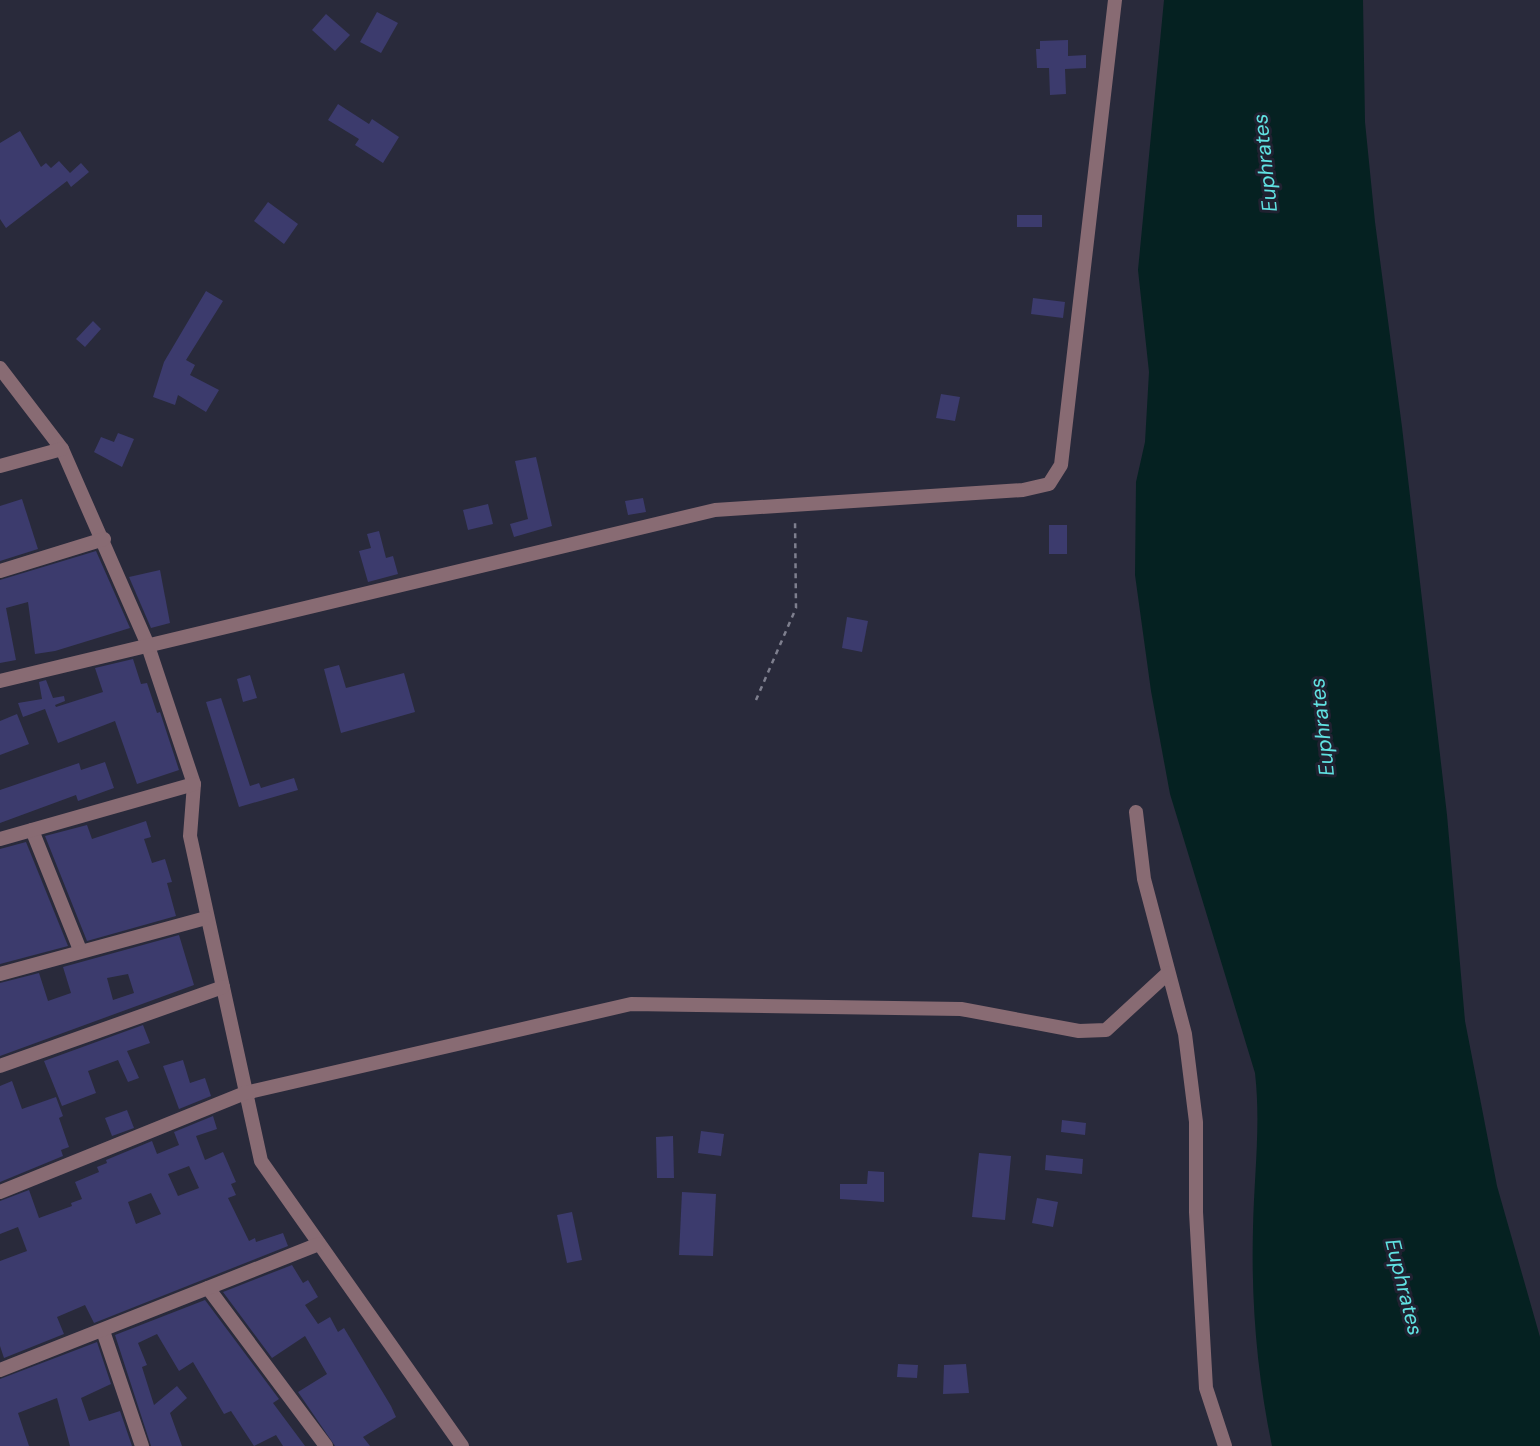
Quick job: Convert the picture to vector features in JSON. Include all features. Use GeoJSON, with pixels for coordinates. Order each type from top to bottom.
{"type":"FeatureCollection","features":[{"type":"Feature","properties":{"kind":"street"},"geometry":{"type":"LineString","coordinates":[[0,681],[148,643],[715,510],[1023,490],[1049,484],[1061,465],[1115,0]]}},
{"type":"Feature","properties":{"kind":"street"},"geometry":{"type":"LineString","coordinates":[[0,368],[62,449],[148,643],[194,783],[190,836],[261,1161],[462,1446]]}},
{"type":"Feature","properties":{"kind":"street"},"geometry":{"type":"LineString","coordinates":[[0,466],[62,449]]}},
{"type":"Feature","properties":{"kind":"street"},"geometry":{"type":"LineString","coordinates":[[0,570],[104,539]]}},
{"type":"Feature","properties":{"kind":"street"},"geometry":{"type":"LineString","coordinates":[[0,839],[194,783]]}},
{"type":"Feature","properties":{"kind":"street"},"geometry":{"type":"LineString","coordinates":[[1136,812],[1144,879],[1185,1034],[1196,1122],[1196,1212],[1206,1388],[1225,1446]]}},
{"type":"Feature","properties":{"kind":"street"},"geometry":{"type":"LineString","coordinates":[[32,830],[80,950]]}},
{"type":"Feature","properties":{"kind":"street"},"geometry":{"type":"LineString","coordinates":[[0,974],[80,950],[206,918]]}},
{"type":"Feature","properties":{"kind":"street"},"geometry":{"type":"LineString","coordinates":[[0,1192],[246,1093],[631,1004],[961,1009],[1079,1031],[1106,1030],[1168,973]]}},
{"type":"Feature","properties":{"kind":"street"},"geometry":{"type":"LineString","coordinates":[[0,1066],[223,987]]}},
{"type":"Feature","properties":{"kind":"street"},"geometry":{"type":"LineString","coordinates":[[0,1370],[319,1244]]}},
{"type":"Feature","properties":{"kind":"street"},"geometry":{"type":"LineString","coordinates":[[208,1288],[326,1446]]}},
{"type":"Feature","properties":{"kind":"street"},"geometry":{"type":"LineString","coordinates":[[103,1331],[142,1446]]}},
{"type":"Feature","properties":{"kind":"path"},"geometry":{"type":"LineString","coordinates":[[755,700],[796,608],[794,505]]}},
{"type":"Feature","properties":{"kind":"water","name":"Euphrates"},"geometry":{"type":"Polygon","coordinates":[[[1164,0],[1363,0],[1365,122],[1447,815],[1465,1021],[1497,1186],[1540,1337],[1540,1446],[1272,1446],[1262,1392],[1254,1311],[1253,1228],[1257,1151],[1255,1073],[1170,794],[1151,691],[1135,575],[1136,482],[1145,442],[1149,372],[1138,270],[1164,0]]]}},
{"type":"Feature","properties":{"kind":"building"},"geometry":{"type":"Polygon","coordinates":[[[377,12],[398,23],[381,53],[360,42],[377,12]]]}},
{"type":"Feature","properties":{"kind":"building"},"geometry":{"type":"Polygon","coordinates":[[[326,14],[350,35],[335,51],[312,30],[326,14]]]}},
{"type":"Feature","properties":{"kind":"building"},"geometry":{"type":"Polygon","coordinates":[[[1068,40],[1068,56],[1086,55],[1086,68],[1065,69],[1066,94],[1050,95],[1049,68],[1037,68],[1036,49],[1040,49],[1040,41],[1068,40]]]}},
{"type":"Feature","properties":{"kind":"building"},"geometry":{"type":"Polygon","coordinates":[[[338,104],[369,124],[372,119],[399,137],[383,163],[355,145],[359,139],[328,120],[338,104]]]}},
{"type":"Feature","properties":{"kind":"building"},"geometry":{"type":"Polygon","coordinates":[[[20,131],[41,167],[46,163],[51,168],[59,161],[70,173],[81,163],[89,172],[71,187],[67,181],[6,228],[0,219],[0,143],[20,131]]]}},
{"type":"Feature","properties":{"kind":"building"},"geometry":{"type":"Polygon","coordinates":[[[268,202],[298,224],[284,244],[254,221],[268,202]]]}},
{"type":"Feature","properties":{"kind":"building"},"geometry":{"type":"Polygon","coordinates":[[[1017,215],[1042,215],[1042,227],[1017,227],[1017,215]]]}},
{"type":"Feature","properties":{"kind":"building"},"geometry":{"type":"Polygon","coordinates":[[[206,291],[223,301],[186,360],[195,365],[190,375],[219,390],[206,412],[178,395],[175,405],[153,397],[164,362],[206,291]]]}},
{"type":"Feature","properties":{"kind":"building"},"geometry":{"type":"Polygon","coordinates":[[[1033,298],[1065,302],[1063,318],[1031,314],[1033,298]]]}},
{"type":"Feature","properties":{"kind":"building"},"geometry":{"type":"Polygon","coordinates":[[[93,321],[101,329],[85,347],[76,339],[93,321]]]}},
{"type":"Feature","properties":{"kind":"building"},"geometry":{"type":"Polygon","coordinates":[[[941,394],[960,397],[955,421],[936,418],[941,394]]]}},
{"type":"Feature","properties":{"kind":"building"},"geometry":{"type":"Polygon","coordinates":[[[118,433],[134,439],[122,467],[94,452],[101,437],[114,442],[118,433]]]}},
{"type":"Feature","properties":{"kind":"building"},"geometry":{"type":"Polygon","coordinates":[[[536,457],[552,526],[514,537],[510,524],[528,519],[515,461],[536,457]]]}},
{"type":"Feature","properties":{"kind":"building"},"geometry":{"type":"Polygon","coordinates":[[[643,498],[646,512],[628,515],[625,501],[643,498]]]}},
{"type":"Feature","properties":{"kind":"building"},"geometry":{"type":"Polygon","coordinates":[[[22,499],[38,549],[0,561],[0,506],[22,499]]]}},
{"type":"Feature","properties":{"kind":"building"},"geometry":{"type":"Polygon","coordinates":[[[488,504],[493,524],[468,530],[463,510],[488,504]]]}},
{"type":"Feature","properties":{"kind":"building"},"geometry":{"type":"Polygon","coordinates":[[[1049,525],[1067,525],[1067,554],[1049,554],[1049,525]]]}},
{"type":"Feature","properties":{"kind":"building"},"geometry":{"type":"Polygon","coordinates":[[[379,531],[386,558],[393,556],[398,574],[368,582],[359,551],[371,548],[367,534],[379,531]]]}},
{"type":"Feature","properties":{"kind":"building"},"geometry":{"type":"Polygon","coordinates":[[[96,551],[130,628],[55,651],[35,654],[28,602],[6,608],[16,660],[0,663],[0,580],[96,551]]]}},
{"type":"Feature","properties":{"kind":"building"},"geometry":{"type":"Polygon","coordinates":[[[160,570],[170,623],[151,628],[129,577],[160,570]]]}},
{"type":"Feature","properties":{"kind":"building"},"geometry":{"type":"Polygon","coordinates":[[[847,617],[868,621],[862,652],[842,648],[847,617]]]}},
{"type":"Feature","properties":{"kind":"building"},"geometry":{"type":"Polygon","coordinates":[[[133,659],[141,684],[147,683],[157,713],[160,712],[179,770],[137,784],[115,721],[58,743],[45,709],[23,717],[18,703],[42,699],[39,682],[46,680],[53,698],[64,696],[65,701],[55,705],[56,707],[103,692],[95,668],[133,659]]]}},
{"type":"Feature","properties":{"kind":"building"},"geometry":{"type":"Polygon","coordinates":[[[339,665],[346,688],[404,673],[415,712],[341,733],[324,669],[339,665]]]}},
{"type":"Feature","properties":{"kind":"building"},"geometry":{"type":"Polygon","coordinates":[[[250,675],[257,698],[243,702],[237,679],[250,675]]]}},
{"type":"Feature","properties":{"kind":"building"},"geometry":{"type":"Polygon","coordinates":[[[221,698],[250,786],[259,783],[261,788],[294,778],[298,790],[239,807],[206,702],[221,698]]]}},
{"type":"Feature","properties":{"kind":"building"},"geometry":{"type":"Polygon","coordinates":[[[17,714],[29,744],[0,755],[0,721],[17,714]]]}},
{"type":"Feature","properties":{"kind":"building"},"geometry":{"type":"Polygon","coordinates":[[[105,762],[114,788],[78,801],[76,795],[0,823],[0,790],[79,763],[81,770],[105,762]]]}},
{"type":"Feature","properties":{"kind":"building"},"geometry":{"type":"Polygon","coordinates":[[[146,821],[151,837],[144,839],[152,863],[165,859],[172,882],[167,883],[176,916],[87,941],[45,836],[87,825],[92,839],[146,821]]]}},
{"type":"Feature","properties":{"kind":"building"},"geometry":{"type":"Polygon","coordinates":[[[26,842],[68,946],[0,964],[0,849],[26,842]]]}},
{"type":"Feature","properties":{"kind":"building"},"geometry":{"type":"Polygon","coordinates":[[[179,935],[194,985],[0,1056],[0,983],[39,973],[48,1001],[71,993],[63,967],[179,935]],[[128,974],[107,978],[113,1000],[134,993],[128,974]]]}},
{"type":"Feature","properties":{"kind":"building"},"geometry":{"type":"Polygon","coordinates":[[[143,1025],[150,1043],[127,1051],[139,1078],[128,1082],[118,1060],[88,1071],[96,1093],[62,1106],[44,1061],[143,1025]]]}},
{"type":"Feature","properties":{"kind":"building"},"geometry":{"type":"Polygon","coordinates":[[[183,1060],[190,1083],[205,1078],[211,1096],[179,1109],[163,1066],[183,1060]]]}},
{"type":"Feature","properties":{"kind":"building"},"geometry":{"type":"Polygon","coordinates":[[[12,1081],[22,1109],[56,1097],[63,1116],[59,1118],[69,1147],[61,1150],[63,1156],[0,1182],[0,1086],[12,1081]]]}},
{"type":"Feature","properties":{"kind":"building"},"geometry":{"type":"Polygon","coordinates":[[[127,1110],[134,1128],[112,1136],[105,1118],[127,1110]]]}},
{"type":"Feature","properties":{"kind":"building"},"geometry":{"type":"Polygon","coordinates":[[[213,1116],[217,1129],[196,1136],[205,1160],[223,1152],[236,1182],[231,1184],[236,1195],[228,1198],[249,1241],[255,1238],[256,1242],[283,1233],[288,1246],[94,1323],[85,1305],[57,1317],[64,1334],[4,1358],[0,1346],[0,1261],[27,1251],[18,1227],[0,1234],[0,1201],[29,1190],[39,1218],[72,1206],[71,1203],[82,1199],[75,1182],[99,1172],[97,1167],[107,1163],[106,1160],[152,1141],[157,1154],[179,1145],[174,1132],[213,1116]],[[189,1166],[168,1174],[178,1196],[199,1188],[189,1166]],[[151,1193],[128,1202],[136,1224],[161,1214],[151,1193]]]}},
{"type":"Feature","properties":{"kind":"building"},"geometry":{"type":"Polygon","coordinates":[[[1062,1120],[1086,1123],[1085,1135],[1061,1132],[1062,1120]]]}},
{"type":"Feature","properties":{"kind":"building"},"geometry":{"type":"Polygon","coordinates":[[[701,1131],[724,1134],[721,1156],[698,1153],[701,1131]]]}},
{"type":"Feature","properties":{"kind":"building"},"geometry":{"type":"Polygon","coordinates":[[[673,1136],[674,1178],[657,1178],[656,1137],[673,1136]]]}},
{"type":"Feature","properties":{"kind":"building"},"geometry":{"type":"Polygon","coordinates":[[[979,1153],[1011,1156],[1005,1220],[972,1217],[979,1153]]]}},
{"type":"Feature","properties":{"kind":"building"},"geometry":{"type":"Polygon","coordinates":[[[1046,1155],[1083,1159],[1082,1174],[1045,1170],[1046,1155]]]}},
{"type":"Feature","properties":{"kind":"building"},"geometry":{"type":"Polygon","coordinates":[[[868,1171],[884,1172],[884,1202],[840,1199],[840,1184],[867,1184],[868,1171]]]}},
{"type":"Feature","properties":{"kind":"building"},"geometry":{"type":"Polygon","coordinates":[[[682,1192],[716,1194],[713,1256],[679,1255],[682,1192]]]}},
{"type":"Feature","properties":{"kind":"building"},"geometry":{"type":"Polygon","coordinates":[[[1037,1198],[1058,1202],[1053,1227],[1032,1223],[1037,1198]]]}},
{"type":"Feature","properties":{"kind":"building"},"geometry":{"type":"Polygon","coordinates":[[[572,1212],[582,1260],[567,1263],[557,1215],[572,1212]]]}},
{"type":"Feature","properties":{"kind":"building"},"geometry":{"type":"Polygon","coordinates":[[[292,1265],[303,1283],[308,1280],[318,1297],[305,1305],[318,1324],[330,1317],[338,1332],[344,1328],[396,1417],[363,1437],[370,1446],[335,1446],[298,1392],[327,1374],[305,1336],[272,1358],[223,1292],[292,1265]]]}},
{"type":"Feature","properties":{"kind":"building"},"geometry":{"type":"Polygon","coordinates":[[[205,1300],[279,1399],[273,1403],[305,1446],[283,1446],[276,1435],[254,1446],[231,1411],[224,1414],[193,1362],[179,1371],[157,1334],[138,1343],[147,1365],[142,1367],[154,1405],[177,1386],[187,1398],[170,1413],[182,1446],[151,1446],[115,1335],[205,1300]]]}},
{"type":"Feature","properties":{"kind":"building"},"geometry":{"type":"Polygon","coordinates":[[[97,1342],[111,1384],[81,1398],[89,1421],[120,1411],[132,1446],[70,1446],[57,1398],[18,1413],[29,1446],[0,1446],[0,1379],[97,1342]]]}},
{"type":"Feature","properties":{"kind":"building"},"geometry":{"type":"Polygon","coordinates":[[[898,1364],[918,1365],[917,1378],[897,1377],[898,1364]]]}},
{"type":"Feature","properties":{"kind":"building"},"geometry":{"type":"Polygon","coordinates":[[[966,1364],[969,1393],[943,1394],[944,1365],[966,1364]]]}}]}
